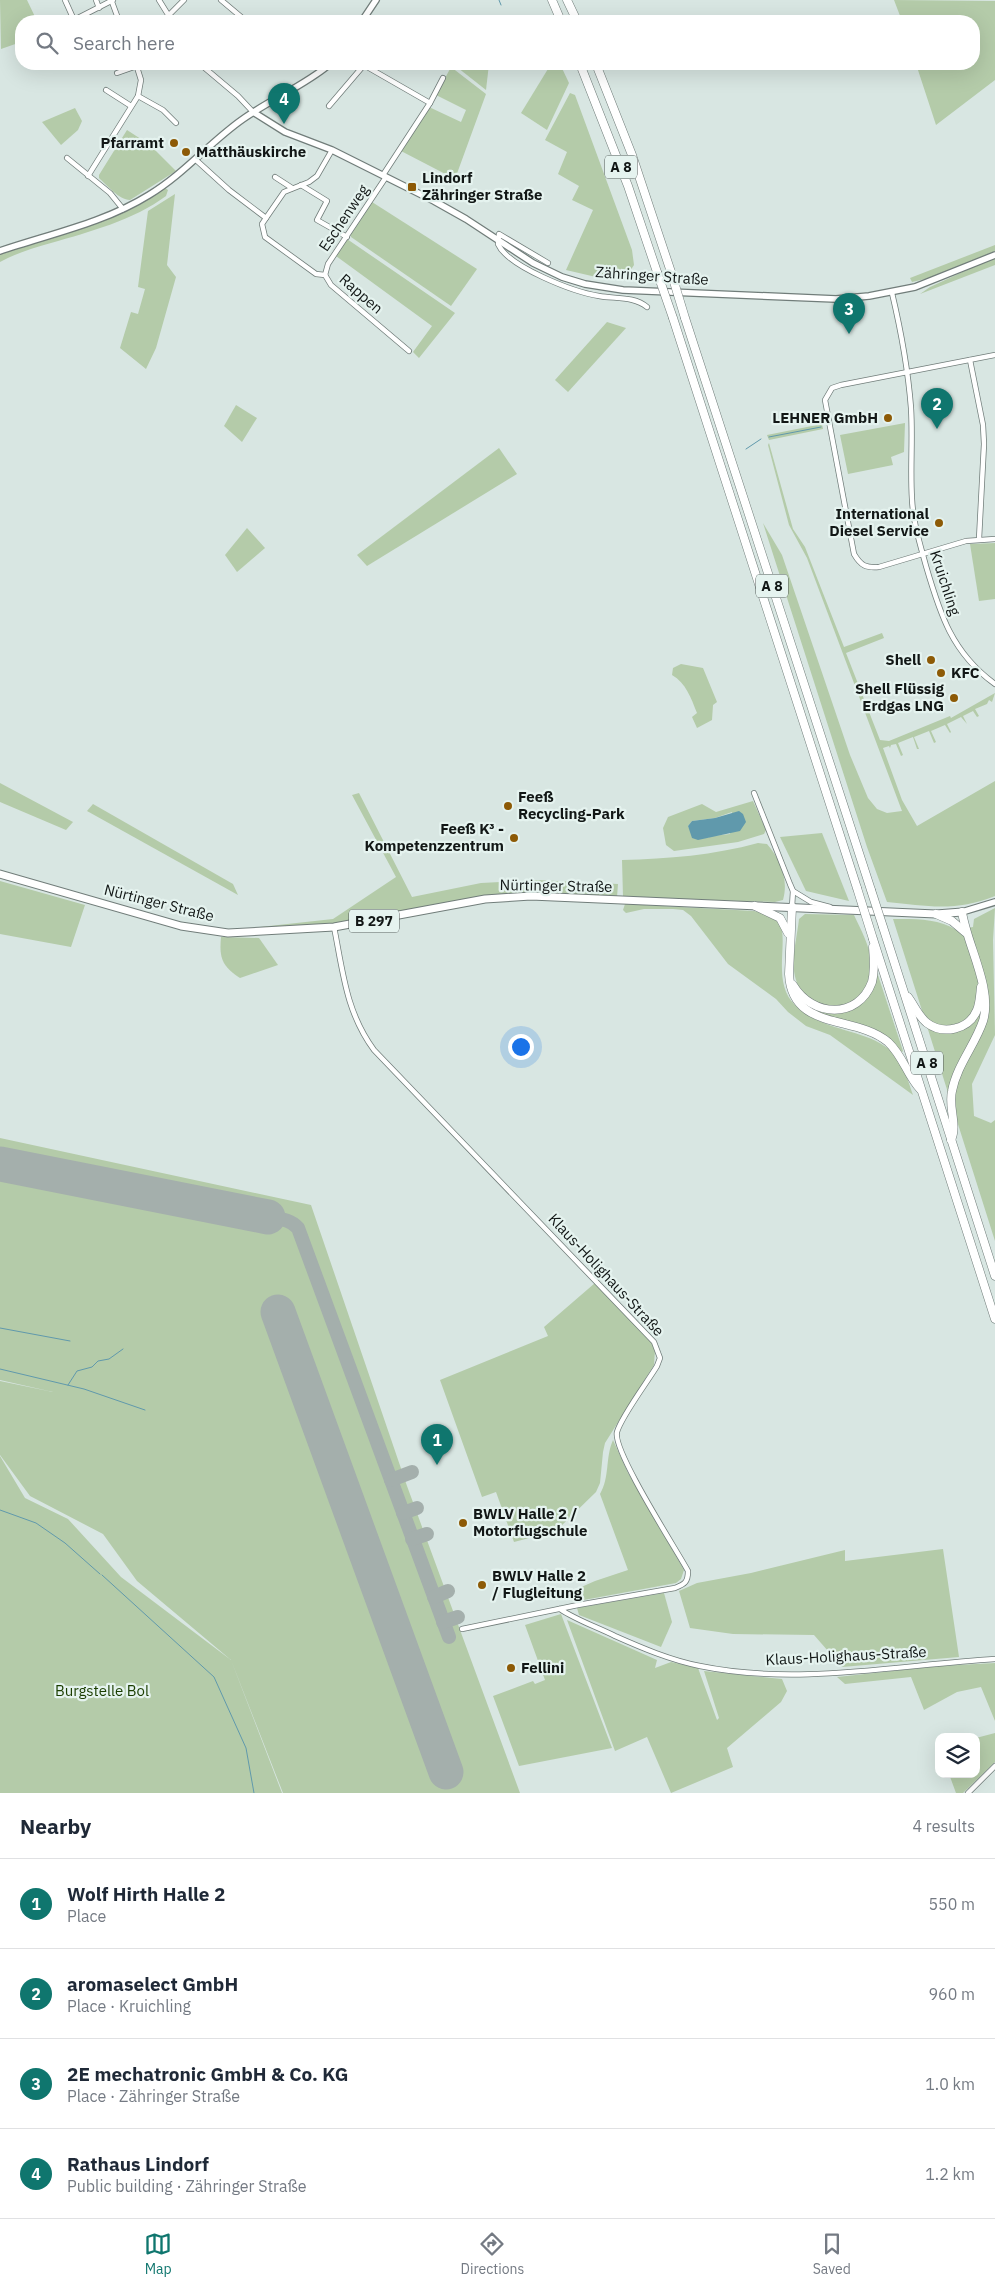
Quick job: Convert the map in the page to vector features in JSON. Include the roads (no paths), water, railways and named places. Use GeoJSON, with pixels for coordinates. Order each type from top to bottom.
{"type":"FeatureCollection","features":[{"type":"Feature","properties":{"kind":"highway"},"geometry":{"type":"LineString","coordinates":[[552,0],[558,15]]}},
{"type":"Feature","properties":{"kind":"highway"},"geometry":{"type":"LineString","coordinates":[[567,0],[574,15]]}},
{"type":"Feature","properties":{"kind":"highway","name":"A 8"},"geometry":{"type":"LineString","coordinates":[[582,70],[622,170],[657,272],[995,1319]]}},
{"type":"Feature","properties":{"kind":"highway","name":"A 8"},"geometry":{"type":"LineString","coordinates":[[598,70],[632,155],[671,272],[995,1276]]}},
{"type":"Feature","properties":{"kind":"highway"},"geometry":{"type":"LineString","coordinates":[[755,906],[780,918],[789,935]]}},
{"type":"Feature","properties":{"kind":"highway"},"geometry":{"type":"LineString","coordinates":[[792,907],[789,935],[789,974],[792,991],[802,1006],[822,1018],[865,1030],[887,1042],[902,1059],[912,1080],[922,1090]]}},
{"type":"Feature","properties":{"kind":"highway"},"geometry":{"type":"LineString","coordinates":[[952,1140],[955,1132],[951,1109],[951,1092],[956,1076],[983,1019],[986,999],[965,932],[962,912]]}},
{"type":"Feature","properties":{"kind":"highway"},"geometry":{"type":"LineString","coordinates":[[936,914],[952,921],[965,932]]}},
{"type":"Feature","properties":{"kind":"highway"},"geometry":{"type":"LineString","coordinates":[[789,974],[796,989],[814,1006],[831,1010],[847,1007],[864,996],[871,983],[874,967],[873,938]]}},
{"type":"Feature","properties":{"kind":"highway"},"geometry":{"type":"LineString","coordinates":[[902,987],[925,1022],[939,1029],[948,1030],[962,1026],[974,1016],[980,1003],[981,982]]}},
{"type":"Feature","properties":{"kind":"main road","name":"Nürtinger Straße"},"geometry":{"type":"LineString","coordinates":[[0,874],[155,919],[199,929],[228,933],[258,933],[334,927],[508,897],[538,896],[936,914],[962,912]]}},
{"type":"Feature","properties":{"kind":"street"},"geometry":{"type":"LineString","coordinates":[[65,0],[72,15]]}},
{"type":"Feature","properties":{"kind":"street"},"geometry":{"type":"LineString","coordinates":[[96,0],[99,8]]}},
{"type":"Feature","properties":{"kind":"street"},"geometry":{"type":"LineString","coordinates":[[159,0],[169,15],[184,0]]}},
{"type":"Feature","properties":{"kind":"street"},"geometry":{"type":"LineString","coordinates":[[221,0],[239,15]]}},
{"type":"Feature","properties":{"kind":"street"},"geometry":{"type":"LineString","coordinates":[[366,15],[376,0]]}},
{"type":"Feature","properties":{"kind":"street"},"geometry":{"type":"LineString","coordinates":[[84,15],[112,1],[117,15]]}},
{"type":"Feature","properties":{"kind":"street"},"geometry":{"type":"LineString","coordinates":[[117,73],[124,70]]}},
{"type":"Feature","properties":{"kind":"street"},"geometry":{"type":"LineString","coordinates":[[88,176],[138,96],[141,80],[138,70]]}},
{"type":"Feature","properties":{"kind":"street"},"geometry":{"type":"LineString","coordinates":[[207,70],[238,96],[253,112]]}},
{"type":"Feature","properties":{"kind":"street"},"geometry":{"type":"LineString","coordinates":[[0,251],[96,220],[123,209],[156,190],[196,160],[253,112],[321,70]]}},
{"type":"Feature","properties":{"kind":"street"},"geometry":{"type":"LineString","coordinates":[[329,106],[358,70]]}},
{"type":"Feature","properties":{"kind":"street"},"geometry":{"type":"LineString","coordinates":[[373,70],[430,103]]}},
{"type":"Feature","properties":{"kind":"street","name":"Eschenweg"},"geometry":{"type":"LineString","coordinates":[[325,275],[328,264],[385,176],[430,103],[443,78]]}},
{"type":"Feature","properties":{"kind":"street"},"geometry":{"type":"LineString","coordinates":[[106,90],[132,106]]}},
{"type":"Feature","properties":{"kind":"street"},"geometry":{"type":"LineString","coordinates":[[138,96],[163,110],[176,123]]}},
{"type":"Feature","properties":{"kind":"street","name":"Zähringer Straße"},"geometry":{"type":"LineString","coordinates":[[253,112],[285,132],[332,150],[443,206],[548,271],[585,284],[606,288],[836,299],[892,293],[932,282],[995,255]]}},
{"type":"Feature","properties":{"kind":"street"},"geometry":{"type":"LineString","coordinates":[[196,160],[229,190],[266,218],[284,192],[316,176],[332,150]]}},
{"type":"Feature","properties":{"kind":"street"},"geometry":{"type":"LineString","coordinates":[[67,158],[110,193],[123,209]]}},
{"type":"Feature","properties":{"kind":"street"},"geometry":{"type":"LineString","coordinates":[[275,177],[292,188]]}},
{"type":"Feature","properties":{"kind":"street"},"geometry":{"type":"LineString","coordinates":[[301,185],[327,201],[317,220],[347,237]]}},
{"type":"Feature","properties":{"kind":"street","name":"Rappen"},"geometry":{"type":"LineString","coordinates":[[266,218],[262,224],[265,237],[316,274],[325,275],[331,285],[346,300],[409,351]]}},
{"type":"Feature","properties":{"kind":"street"},"geometry":{"type":"LineString","coordinates":[[548,263],[499,234],[498,239],[503,253],[545,278],[589,294],[637,300],[647,307]]}},
{"type":"Feature","properties":{"kind":"street","name":"Kruichling"},"geometry":{"type":"LineString","coordinates":[[892,293],[908,372],[911,411],[912,501],[922,553],[939,607],[951,636],[974,666],[995,684]]}},
{"type":"Feature","properties":{"kind":"street"},"geometry":{"type":"LineString","coordinates":[[995,355],[832,388],[825,400],[854,554],[859,563],[865,567],[878,567],[922,553],[979,539],[995,539]]}},
{"type":"Feature","properties":{"kind":"street"},"geometry":{"type":"LineString","coordinates":[[970,360],[983,425],[984,444],[979,539]]}},
{"type":"Feature","properties":{"kind":"street"},"geometry":{"type":"LineString","coordinates":[[754,793],[793,891],[792,907]]}},
{"type":"Feature","properties":{"kind":"street"},"geometry":{"type":"LineString","coordinates":[[793,891],[812,902],[831,908]]}},
{"type":"Feature","properties":{"kind":"street","name":"Nürtinger Straße"},"geometry":{"type":"LineString","coordinates":[[962,912],[995,902]]}},
{"type":"Feature","properties":{"kind":"street","name":"Klaus-Holighaus-Straße"},"geometry":{"type":"LineString","coordinates":[[334,927],[352,1014],[374,1050],[548,1229],[654,1342],[660,1358],[621,1424],[616,1437],[625,1462],[688,1571],[688,1579],[685,1584],[675,1588],[462,1629]]}},
{"type":"Feature","properties":{"kind":"street","name":"Klaus-Holighaus-Straße"},"geometry":{"type":"LineString","coordinates":[[560,1609],[646,1650],[700,1666],[731,1671],[760,1674],[841,1672],[995,1659]]}},
{"type":"Feature","properties":{"kind":"street"},"geometry":{"type":"LineString","coordinates":[[968,1793],[995,1766]]}},
{"type":"Feature","properties":{"kind":"water"},"geometry":{"type":"Polygon","coordinates":[[[739,811],[743,814],[746,822],[740,831],[698,840],[692,838],[688,826],[692,821],[715,818],[739,811]]]}},
{"type":"Feature","properties":{"kind":"waterway"},"geometry":{"type":"LineString","coordinates":[[499,0],[501,5]]}},
{"type":"Feature","properties":{"kind":"waterway"},"geometry":{"type":"LineString","coordinates":[[769,437],[821,427]]}},
{"type":"Feature","properties":{"kind":"waterway"},"geometry":{"type":"LineString","coordinates":[[746,449],[761,439]]}},
{"type":"Feature","properties":{"kind":"waterway"},"geometry":{"type":"LineString","coordinates":[[0,1328],[70,1341]]}},
{"type":"Feature","properties":{"kind":"waterway"},"geometry":{"type":"LineString","coordinates":[[68,1385],[77,1371],[92,1367],[98,1361],[109,1359],[123,1349]]}},
{"type":"Feature","properties":{"kind":"waterway"},"geometry":{"type":"LineString","coordinates":[[0,1369],[84,1389],[145,1410]]}},
{"type":"Feature","properties":{"kind":"waterway"},"geometry":{"type":"LineString","coordinates":[[0,1510],[36,1523],[65,1543],[100,1574]]}},
{"type":"Feature","properties":{"kind":"waterway"},"geometry":{"type":"LineString","coordinates":[[102,1575],[214,1677],[246,1748],[254,1793]]}},
{"type":"Feature","properties":{"kind":"place","name":"Rathaus Lindorf"},"geometry":{"type":"Point","coordinates":[284,124]}},
{"type":"Feature","properties":{"kind":"place","name":"Pfarramt"},"geometry":{"type":"Point","coordinates":[174,143]}},
{"type":"Feature","properties":{"kind":"place","name":"Matthäuskirche"},"geometry":{"type":"Point","coordinates":[186,152]}},
{"type":"Feature","properties":{"kind":"place","name":"Lindorf Zähringer Straße"},"geometry":{"type":"Point","coordinates":[412,187]}},
{"type":"Feature","properties":{"kind":"place","name":"2E mechatronic GmbH & Co. KG"},"geometry":{"type":"Point","coordinates":[849,334]}},
{"type":"Feature","properties":{"kind":"place","name":"LEHNER GmbH"},"geometry":{"type":"Point","coordinates":[888,418]}},
{"type":"Feature","properties":{"kind":"place","name":"aromaselect GmbH"},"geometry":{"type":"Point","coordinates":[937,429]}},
{"type":"Feature","properties":{"kind":"place","name":"International Diesel Service"},"geometry":{"type":"Point","coordinates":[939,523]}},
{"type":"Feature","properties":{"kind":"place","name":"Shell"},"geometry":{"type":"Point","coordinates":[931,660]}},
{"type":"Feature","properties":{"kind":"place","name":"KFC"},"geometry":{"type":"Point","coordinates":[941,673]}},
{"type":"Feature","properties":{"kind":"place","name":"Shell Flüssig Erdgas LNG"},"geometry":{"type":"Point","coordinates":[954,698]}},
{"type":"Feature","properties":{"kind":"place","name":"Feeß Recycling-Park"},"geometry":{"type":"Point","coordinates":[508,806]}},
{"type":"Feature","properties":{"kind":"place","name":"Feeß K³ - Kompetenzzentrum"},"geometry":{"type":"Point","coordinates":[514,838]}},
{"type":"Feature","properties":{"kind":"place","name":"Wolf Hirth Halle 2"},"geometry":{"type":"Point","coordinates":[437,1465]}},
{"type":"Feature","properties":{"kind":"place","name":"BWLV Halle 2 / Motorflugschule"},"geometry":{"type":"Point","coordinates":[463,1523]}},
{"type":"Feature","properties":{"kind":"place","name":"BWLV Halle 2 / Flugleitung"},"geometry":{"type":"Point","coordinates":[482,1585]}},
{"type":"Feature","properties":{"kind":"place","name":"Fellini"},"geometry":{"type":"Point","coordinates":[511,1668]}},
{"type":"Feature","properties":{"kind":"park label","name":"Burgstelle Bol"},"geometry":{"type":"Point","coordinates":[102,1691]}}]}
